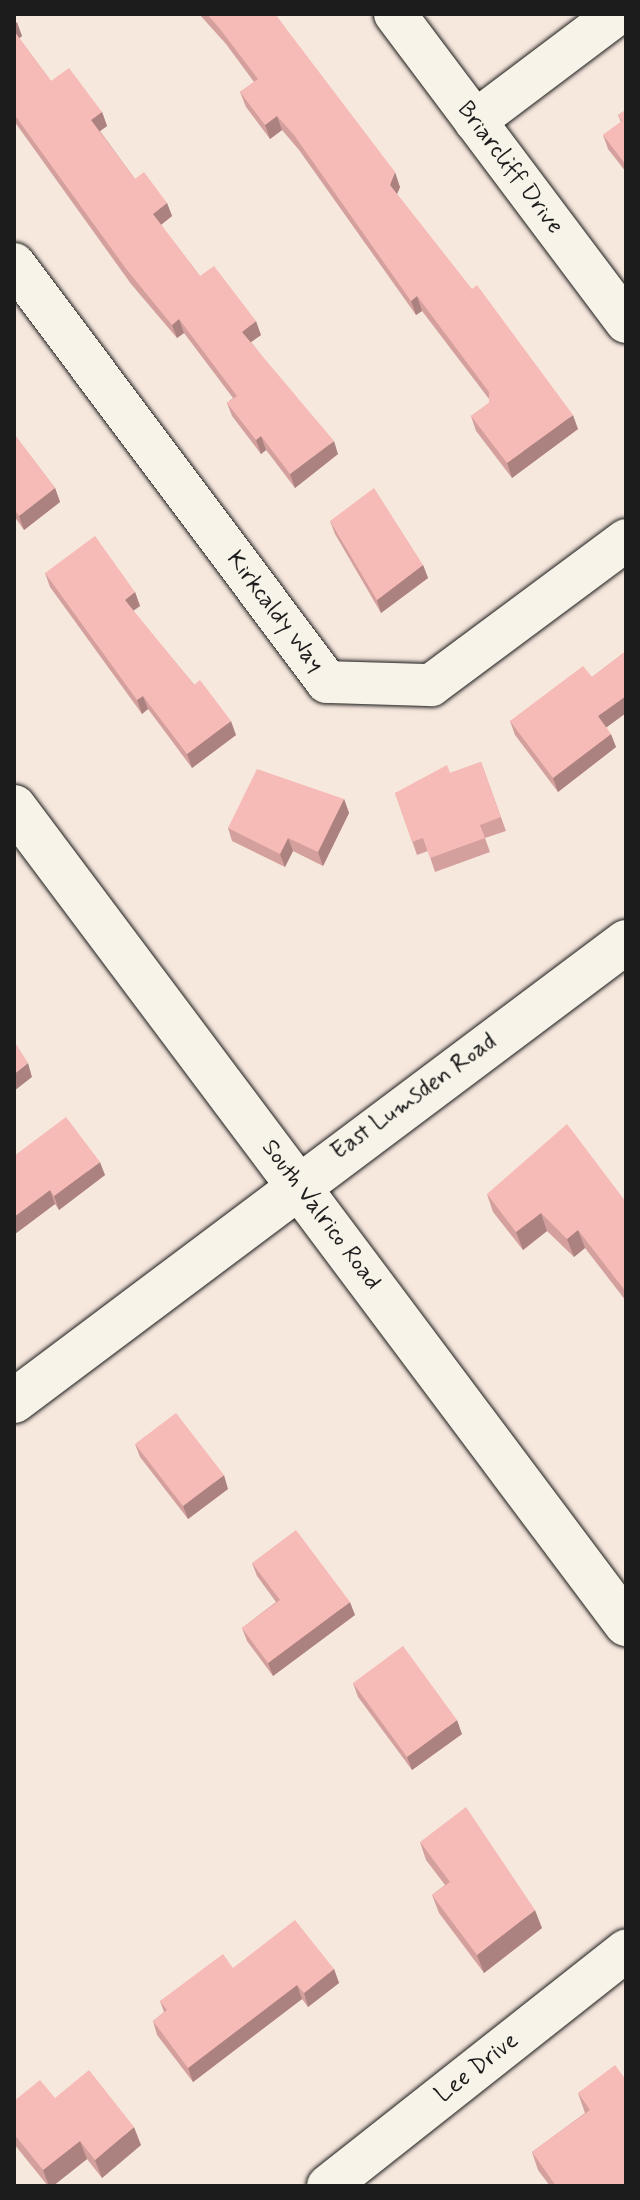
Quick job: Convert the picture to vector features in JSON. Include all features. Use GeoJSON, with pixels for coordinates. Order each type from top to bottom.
{"type":"FeatureCollection","features":[{"type":"Feature","properties":{"kind":"street","name":"Briarcliff Drive"},"geometry":{"type":"LineString","coordinates":[[395,14],[626,322]]}},
{"type":"Feature","properties":{"kind":"street"},"geometry":{"type":"LineString","coordinates":[[475,121],[617,14]]}},
{"type":"Feature","properties":{"kind":"street","name":"Kirkcaldy Way"},"geometry":{"type":"LineString","coordinates":[[14,264],[327,682],[431,685],[626,540]]}},
{"type":"Feature","properties":{"kind":"street","name":"South Valrico Road"},"geometry":{"type":"LineString","coordinates":[[14,807],[626,1624]]}},
{"type":"Feature","properties":{"kind":"street","name":"East Lumsden Road"},"geometry":{"type":"LineString","coordinates":[[14,1401],[297,1183],[626,942]]}},
{"type":"Feature","properties":{"kind":"street","name":"Lee Drive"},"geometry":{"type":"LineString","coordinates":[[328,2186],[626,1951]]}},
{"type":"Feature","properties":{"kind":"building"},"geometry":{"type":"Polygon","coordinates":[[[207,14],[275,14],[395,172],[390,185],[472,289],[477,285],[573,415],[507,463],[471,416],[489,403],[489,392],[417,296],[411,301],[294,135],[277,116],[265,125],[240,92],[258,79],[207,14]]]}},
{"type":"Feature","properties":{"kind":"building"},"geometry":{"type":"Polygon","coordinates":[[[14,31],[51,81],[69,68],[102,112],[91,120],[135,179],[144,172],[167,203],[153,214],[200,276],[214,266],[256,321],[242,332],[334,441],[290,474],[261,436],[256,440],[227,403],[237,396],[179,319],[172,325],[127,270],[14,114],[14,31]]]}},
{"type":"Feature","properties":{"kind":"building"},"geometry":{"type":"Polygon","coordinates":[[[626,110],[626,165],[603,135],[622,121],[618,115],[626,110]]]}},
{"type":"Feature","properties":{"kind":"building"},"geometry":{"type":"Polygon","coordinates":[[[14,434],[55,488],[19,516],[14,509],[14,434]]]}},
{"type":"Feature","properties":{"kind":"building"},"geometry":{"type":"Polygon","coordinates":[[[374,488],[423,565],[377,600],[330,521],[374,488]]]}},
{"type":"Feature","properties":{"kind":"building"},"geometry":{"type":"Polygon","coordinates":[[[95,536],[135,592],[125,600],[194,685],[200,680],[231,721],[187,754],[143,696],[137,700],[45,573],[95,536]]]}},
{"type":"Feature","properties":{"kind":"building"},"geometry":{"type":"Polygon","coordinates":[[[626,651],[626,696],[598,716],[611,734],[553,778],[510,721],[583,666],[592,677],[626,651]]]}},
{"type":"Feature","properties":{"kind":"building"},"geometry":{"type":"Polygon","coordinates":[[[481,762],[501,817],[480,825],[485,838],[430,858],[423,838],[412,842],[395,793],[447,765],[450,773],[481,762]]]}},
{"type":"Feature","properties":{"kind":"building"},"geometry":{"type":"Polygon","coordinates":[[[257,769],[344,799],[318,852],[288,838],[280,854],[228,828],[257,769]]]}},
{"type":"Feature","properties":{"kind":"building"},"geometry":{"type":"Polygon","coordinates":[[[14,1041],[28,1063],[14,1074],[14,1041]]]}},
{"type":"Feature","properties":{"kind":"building"},"geometry":{"type":"Polygon","coordinates":[[[66,1117],[100,1162],[54,1196],[50,1190],[14,1217],[14,1156],[66,1117]]]}},
{"type":"Feature","properties":{"kind":"building"},"geometry":{"type":"Polygon","coordinates":[[[567,1124],[626,1202],[626,1292],[578,1230],[567,1239],[541,1213],[516,1232],[487,1194],[567,1124]]]}},
{"type":"Feature","properties":{"kind":"building"},"geometry":{"type":"Polygon","coordinates":[[[176,1413],[224,1475],[183,1506],[135,1444],[176,1413]]]}},
{"type":"Feature","properties":{"kind":"building"},"geometry":{"type":"Polygon","coordinates":[[[296,1530],[350,1602],[268,1663],[242,1628],[280,1600],[252,1563],[296,1530]]]}},
{"type":"Feature","properties":{"kind":"building"},"geometry":{"type":"Polygon","coordinates":[[[403,1646],[457,1720],[407,1757],[353,1683],[403,1646]]]}},
{"type":"Feature","properties":{"kind":"building"},"geometry":{"type":"Polygon","coordinates":[[[466,1807],[535,1910],[477,1955],[432,1895],[450,1882],[420,1842],[466,1807]]]}},
{"type":"Feature","properties":{"kind":"building"},"geometry":{"type":"Polygon","coordinates":[[[295,1920],[334,1969],[304,1993],[297,1985],[188,2068],[153,2021],[167,2010],[160,2001],[223,1954],[233,1968],[295,1920]]]}},
{"type":"Feature","properties":{"kind":"building"},"geometry":{"type":"Polygon","coordinates":[[[615,2065],[626,2080],[626,2186],[556,2186],[532,2152],[590,2110],[578,2093],[615,2065]]]}},
{"type":"Feature","properties":{"kind":"building"},"geometry":{"type":"Polygon","coordinates":[[[89,2070],[134,2127],[95,2160],[80,2141],[43,2170],[14,2134],[14,2101],[40,2080],[55,2098],[89,2070]]]}}]}
